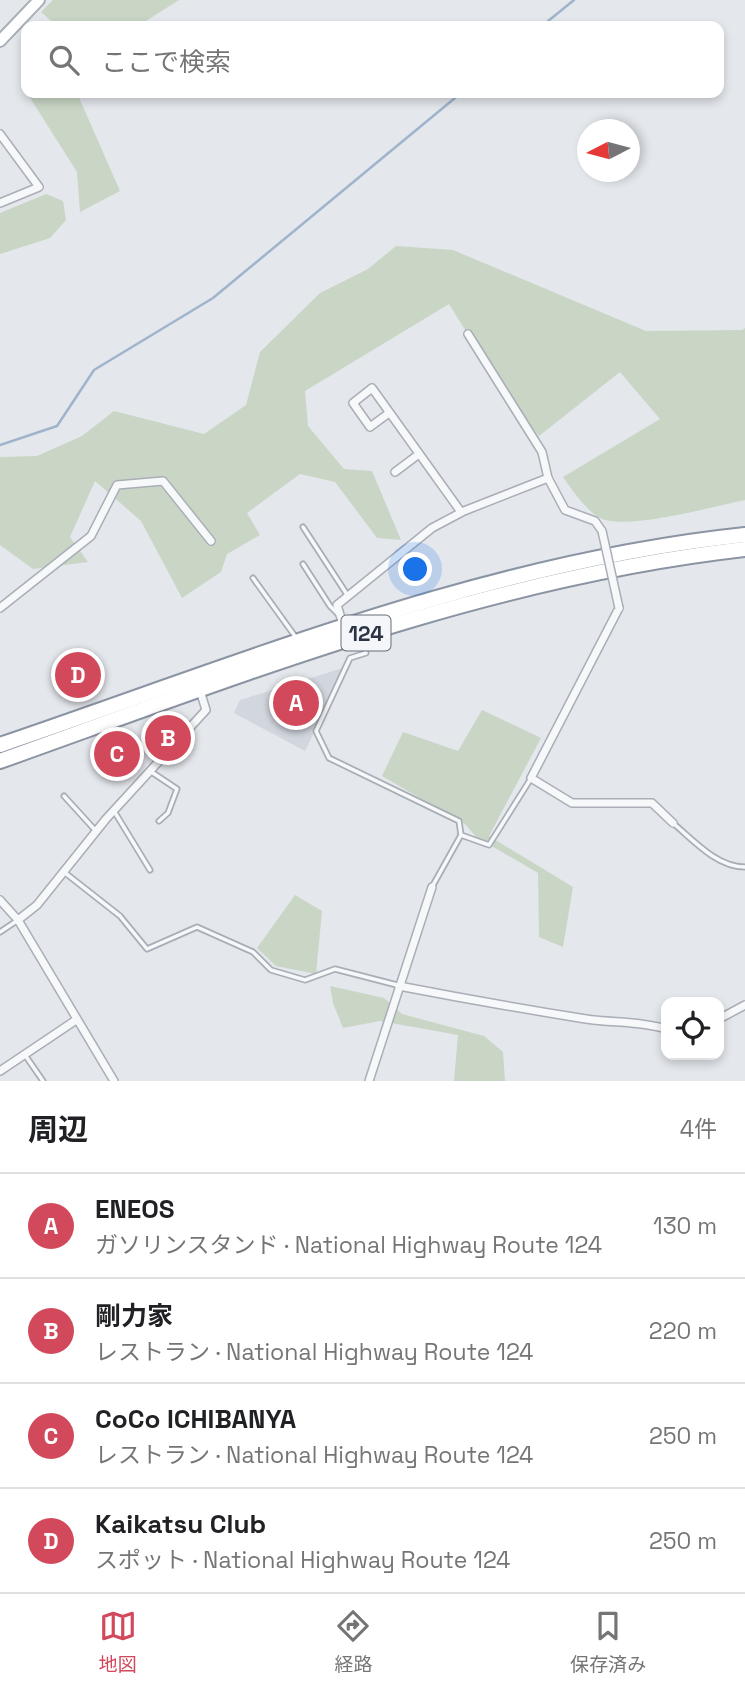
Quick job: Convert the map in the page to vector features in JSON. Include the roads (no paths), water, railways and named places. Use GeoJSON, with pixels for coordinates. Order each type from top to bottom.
{"type":"FeatureCollection","features":[{"type":"Feature","properties":{"kind":"highway","name":"124"},"geometry":{"type":"LineString","coordinates":[[0,761],[414,603],[557,567],[745,535]]}},
{"type":"Feature","properties":{"kind":"highway","name":"124"},"geometry":{"type":"LineString","coordinates":[[0,745],[197,684],[299,641],[560,580],[634,565],[745,549]]}},
{"type":"Feature","properties":{"kind":"street"},"geometry":{"type":"LineString","coordinates":[[0,41],[40,0]]}},
{"type":"Feature","properties":{"kind":"street"},"geometry":{"type":"LineString","coordinates":[[0,134],[39,187],[0,203]]}},
{"type":"Feature","properties":{"kind":"street"},"geometry":{"type":"LineString","coordinates":[[468,334],[542,452],[548,478],[565,510],[595,521],[602,531],[619,608],[531,778],[572,803],[652,803],[673,823]]}},
{"type":"Feature","properties":{"kind":"street"},"geometry":{"type":"LineString","coordinates":[[389,412],[370,427],[353,403],[372,388],[461,512]]}},
{"type":"Feature","properties":{"kind":"street"},"geometry":{"type":"LineString","coordinates":[[395,472],[419,454]]}},
{"type":"Feature","properties":{"kind":"street"},"geometry":{"type":"LineString","coordinates":[[348,629],[337,605],[432,528],[461,512],[548,478]]}},
{"type":"Feature","properties":{"kind":"street"},"geometry":{"type":"LineString","coordinates":[[0,608],[91,536],[117,485],[163,481],[211,541]]}},
{"type":"Feature","properties":{"kind":"street"},"geometry":{"type":"LineString","coordinates":[[18,920],[37,905],[114,811],[206,710],[197,684]]}},
{"type":"Feature","properties":{"kind":"street"},"geometry":{"type":"LineString","coordinates":[[369,1081],[432,887]]}},
{"type":"Feature","properties":{"kind":"street"},"geometry":{"type":"LineString","coordinates":[[0,900],[18,920],[114,1081]]}},
{"type":"Feature","properties":{"kind":"street"},"geometry":{"type":"LineString","coordinates":[[399,986],[598,1021],[661,1028]]}},
{"type":"Feature","properties":{"kind":"street"},"geometry":{"type":"LineString","coordinates":[[724,1016],[745,1005]]}},
{"type":"Feature","properties":{"kind":"street"},"geometry":{"type":"LineString","coordinates":[[0,1071],[76,1020]]}},
{"type":"Feature","properties":{"kind":"lane"},"geometry":{"type":"LineString","coordinates":[[303,527],[348,596]]}},
{"type":"Feature","properties":{"kind":"lane"},"geometry":{"type":"LineString","coordinates":[[303,564],[330,606],[366,653],[350,659],[316,731],[329,758],[459,821],[461,835],[432,887]]}},
{"type":"Feature","properties":{"kind":"lane"},"geometry":{"type":"LineString","coordinates":[[253,578],[299,641]]}},
{"type":"Feature","properties":{"kind":"lane"},"geometry":{"type":"LineString","coordinates":[[150,771],[177,789],[168,813],[159,821]]}},
{"type":"Feature","properties":{"kind":"lane"},"geometry":{"type":"LineString","coordinates":[[461,835],[489,845],[531,778]]}},
{"type":"Feature","properties":{"kind":"lane"},"geometry":{"type":"LineString","coordinates":[[64,796],[97,831]]}},
{"type":"Feature","properties":{"kind":"lane"},"geometry":{"type":"LineString","coordinates":[[114,811],[150,870]]}},
{"type":"Feature","properties":{"kind":"lane"},"geometry":{"type":"LineString","coordinates":[[673,823],[703,849],[731,867],[745,867]]}},
{"type":"Feature","properties":{"kind":"lane"},"geometry":{"type":"LineString","coordinates":[[64,872],[120,916],[147,949],[197,927],[253,952],[271,970],[305,980],[335,969],[399,986]]}},
{"type":"Feature","properties":{"kind":"lane"},"geometry":{"type":"LineString","coordinates":[[0,932],[18,920]]}},
{"type":"Feature","properties":{"kind":"lane"},"geometry":{"type":"LineString","coordinates":[[25,1055],[43,1081]]}},
{"type":"Feature","properties":{"kind":"waterway"},"geometry":{"type":"LineString","coordinates":[[548,21],[574,0]]}},
{"type":"Feature","properties":{"kind":"waterway"},"geometry":{"type":"LineString","coordinates":[[0,445],[57,426],[94,370],[213,298],[455,98]]}},
{"type":"Feature","properties":{"kind":"place","name":"Kaikatsu Club"},"geometry":{"type":"Point","coordinates":[78,675]}},
{"type":"Feature","properties":{"kind":"place","name":"ENEOS"},"geometry":{"type":"Point","coordinates":[296,703]}},
{"type":"Feature","properties":{"kind":"place","name":"剛力家"},"geometry":{"type":"Point","coordinates":[168,738]}},
{"type":"Feature","properties":{"kind":"place","name":"CoCo ICHIBANYA"},"geometry":{"type":"Point","coordinates":[117,754]}}]}
